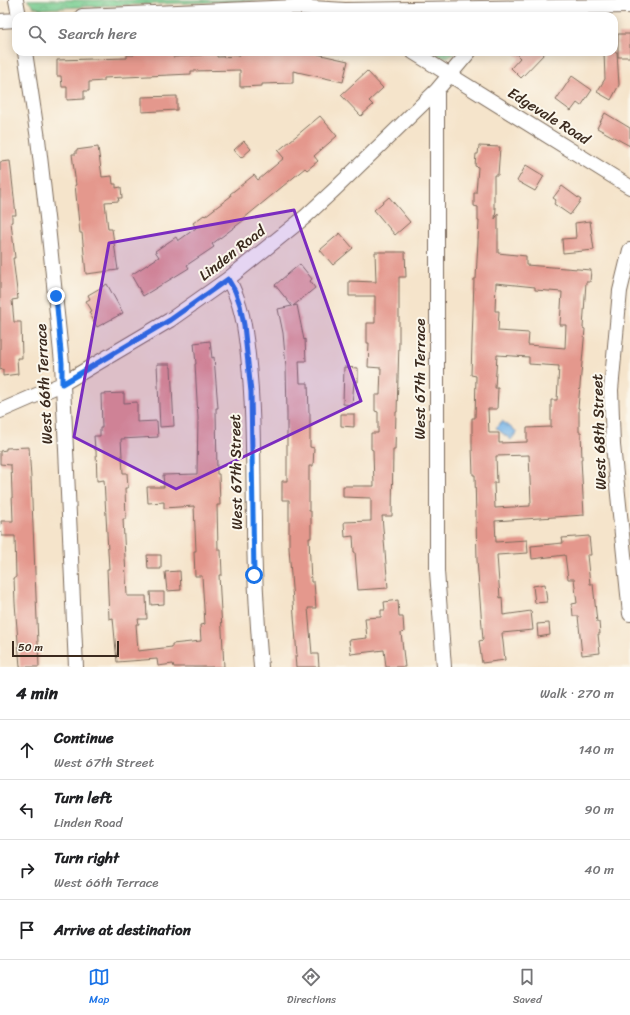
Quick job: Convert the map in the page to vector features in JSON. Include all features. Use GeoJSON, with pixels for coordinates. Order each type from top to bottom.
{"type":"FeatureCollection","features":[{"type":"Feature","properties":{"kind":"street"},"geometry":{"type":"LineString","coordinates":[[16,0],[18,12]]}},
{"type":"Feature","properties":{"kind":"street"},"geometry":{"type":"LineString","coordinates":[[327,0],[347,12]]}},
{"type":"Feature","properties":{"kind":"street"},"geometry":{"type":"LineString","coordinates":[[354,12],[368,9],[630,6]]}},
{"type":"Feature","properties":{"kind":"street"},"geometry":{"type":"LineString","coordinates":[[177,12],[295,7],[340,12]]}},
{"type":"Feature","properties":{"kind":"street"},"geometry":{"type":"LineString","coordinates":[[0,21],[12,20]]}},
{"type":"Feature","properties":{"kind":"street","name":"West 66th Terrace"},"geometry":{"type":"LineString","coordinates":[[26,56],[38,139],[62,363],[76,667]]}},
{"type":"Feature","properties":{"kind":"street","name":"Edgevale Road"},"geometry":{"type":"LineString","coordinates":[[419,56],[630,187]]}},
{"type":"Feature","properties":{"kind":"street"},"geometry":{"type":"LineString","coordinates":[[450,75],[465,56]]}},
{"type":"Feature","properties":{"kind":"street","name":"Linden Road"},"geometry":{"type":"LineString","coordinates":[[0,411],[62,384],[170,320],[228,279],[310,212],[437,90],[450,75]]}},
{"type":"Feature","properties":{"kind":"street","name":"West 67th Terrace"},"geometry":{"type":"LineString","coordinates":[[437,90],[437,571],[444,667]]}},
{"type":"Feature","properties":{"kind":"street","name":"West 68th Street"},"geometry":{"type":"LineString","coordinates":[[630,250],[620,291],[611,390],[613,445],[630,614]]}},
{"type":"Feature","properties":{"kind":"street","name":"West 67th Street"},"geometry":{"type":"LineString","coordinates":[[228,279],[235,291],[240,305],[244,325],[251,392],[254,575],[261,667]]}},
{"type":"Feature","properties":{"kind":"highlighted area"},"geometry":{"type":"Polygon","coordinates":[[[294,210],[361,401],[176,489],[74,437],[109,243],[294,210]]]}},
{"type":"Feature","properties":{"kind":"green space"},"geometry":{"type":"Polygon","coordinates":[[[27,0],[278,0],[42,9],[34,7],[27,0]]]}},
{"type":"Feature","properties":{"kind":"water"},"geometry":{"type":"Polygon","coordinates":[[[502,421],[517,432],[511,440],[496,428],[502,421]]]}},
{"type":"Feature","properties":{"kind":"building"},"geometry":{"type":"Polygon","coordinates":[[[618,34],[630,34],[630,57],[618,57],[618,34]]]}},
{"type":"Feature","properties":{"kind":"building"},"geometry":{"type":"Polygon","coordinates":[[[127,56],[326,56],[348,61],[343,82],[293,71],[293,83],[262,84],[262,86],[240,87],[240,70],[191,71],[191,74],[104,78],[104,81],[89,82],[89,91],[84,91],[84,99],[67,100],[67,87],[62,87],[61,76],[57,76],[57,60],[127,58],[127,56]]]}},
{"type":"Feature","properties":{"kind":"building"},"geometry":{"type":"Polygon","coordinates":[[[518,56],[542,56],[521,78],[511,68],[520,58],[518,56]]]}},
{"type":"Feature","properties":{"kind":"building"},"geometry":{"type":"Polygon","coordinates":[[[604,56],[617,56],[619,85],[611,100],[597,92],[605,79],[604,56]]]}},
{"type":"Feature","properties":{"kind":"building"},"geometry":{"type":"Polygon","coordinates":[[[367,71],[383,88],[369,101],[373,105],[361,116],[341,95],[367,71]]]}},
{"type":"Feature","properties":{"kind":"building"},"geometry":{"type":"Polygon","coordinates":[[[572,76],[592,90],[581,106],[577,103],[571,111],[556,100],[572,76]]]}},
{"type":"Feature","properties":{"kind":"building"},"geometry":{"type":"Polygon","coordinates":[[[177,96],[177,110],[142,112],[142,97],[177,96]]]}},
{"type":"Feature","properties":{"kind":"building"},"geometry":{"type":"Polygon","coordinates":[[[605,113],[630,128],[630,146],[597,128],[605,113]]]}},
{"type":"Feature","properties":{"kind":"building"},"geometry":{"type":"Polygon","coordinates":[[[320,116],[337,136],[314,156],[318,161],[307,170],[305,168],[243,219],[244,220],[212,244],[214,247],[187,265],[189,268],[143,296],[131,275],[159,257],[155,251],[176,237],[178,241],[196,228],[193,223],[204,215],[205,216],[231,196],[230,194],[254,175],[258,180],[284,158],[278,151],[320,116]]]}},
{"type":"Feature","properties":{"kind":"building"},"geometry":{"type":"Polygon","coordinates":[[[244,141],[251,149],[241,158],[234,150],[244,141]]]}},
{"type":"Feature","properties":{"kind":"building"},"geometry":{"type":"Polygon","coordinates":[[[479,146],[500,147],[498,175],[494,175],[494,208],[496,208],[495,219],[498,214],[498,253],[526,256],[526,265],[591,270],[590,282],[586,282],[583,328],[585,329],[578,408],[579,432],[581,432],[584,515],[495,521],[496,542],[527,540],[528,553],[497,555],[500,598],[502,597],[503,615],[531,611],[533,630],[502,633],[505,660],[482,663],[479,641],[483,640],[477,560],[475,475],[473,475],[472,447],[472,418],[475,418],[476,376],[471,375],[474,279],[476,279],[479,221],[478,207],[474,206],[474,193],[476,193],[478,167],[475,166],[476,154],[478,154],[479,146]],[[496,283],[495,311],[499,311],[498,331],[529,333],[528,345],[565,348],[566,325],[560,325],[562,292],[535,290],[535,287],[496,283]],[[497,355],[495,388],[498,388],[497,409],[488,409],[489,433],[499,433],[499,443],[527,442],[527,428],[551,427],[551,400],[557,400],[559,366],[529,364],[529,357],[497,355]],[[529,455],[496,456],[497,483],[494,483],[495,508],[530,506],[529,455]]]}},
{"type":"Feature","properties":{"kind":"building"},"geometry":{"type":"Polygon","coordinates":[[[98,147],[102,177],[112,176],[113,184],[116,184],[116,188],[121,187],[122,198],[118,198],[119,201],[105,202],[108,229],[112,229],[118,270],[86,274],[82,233],[80,233],[72,154],[76,154],[76,150],[98,147]]]}},
{"type":"Feature","properties":{"kind":"building"},"geometry":{"type":"Polygon","coordinates":[[[10,161],[16,215],[12,215],[11,222],[15,258],[13,258],[18,299],[12,300],[14,322],[21,322],[22,358],[17,358],[18,374],[3,376],[3,369],[0,370],[0,162],[10,161]]]}},
{"type":"Feature","properties":{"kind":"building"},"geometry":{"type":"Polygon","coordinates":[[[526,165],[544,176],[535,191],[517,181],[526,165]]]}},
{"type":"Feature","properties":{"kind":"building"},"geometry":{"type":"Polygon","coordinates":[[[562,186],[581,200],[570,215],[554,204],[556,200],[553,198],[562,186]]]}},
{"type":"Feature","properties":{"kind":"building"},"geometry":{"type":"Polygon","coordinates":[[[389,197],[410,222],[395,235],[374,210],[389,197]]]}},
{"type":"Feature","properties":{"kind":"building"},"geometry":{"type":"Polygon","coordinates":[[[590,221],[594,250],[563,253],[562,239],[576,238],[575,223],[590,221]]]}},
{"type":"Feature","properties":{"kind":"building"},"geometry":{"type":"Polygon","coordinates":[[[340,233],[353,248],[333,265],[320,250],[340,233]]]}},
{"type":"Feature","properties":{"kind":"building"},"geometry":{"type":"Polygon","coordinates":[[[375,252],[405,252],[406,277],[399,277],[397,412],[395,450],[393,450],[392,516],[382,516],[388,588],[358,590],[353,536],[345,537],[344,522],[371,521],[371,498],[343,497],[343,486],[374,486],[371,433],[378,433],[378,412],[375,411],[375,395],[380,395],[381,368],[368,367],[369,343],[367,343],[367,323],[375,323],[375,296],[349,296],[349,281],[376,282],[375,252]]]}},
{"type":"Feature","properties":{"kind":"building"},"geometry":{"type":"Polygon","coordinates":[[[300,264],[312,279],[310,281],[315,288],[293,306],[297,305],[304,340],[305,339],[306,361],[299,361],[300,383],[308,383],[310,447],[314,448],[313,466],[309,466],[309,511],[311,511],[311,538],[309,538],[311,582],[314,582],[316,608],[308,608],[312,654],[318,654],[319,667],[296,667],[295,656],[297,656],[289,548],[289,500],[282,500],[282,481],[287,481],[287,413],[286,367],[283,333],[278,309],[292,306],[275,285],[300,264]]]}},
{"type":"Feature","properties":{"kind":"building"},"geometry":{"type":"Polygon","coordinates":[[[107,284],[123,313],[97,327],[89,312],[92,311],[86,301],[90,299],[88,295],[107,284]]]}},
{"type":"Feature","properties":{"kind":"building"},"geometry":{"type":"Polygon","coordinates":[[[210,341],[212,358],[214,357],[218,408],[216,408],[217,474],[219,474],[220,505],[217,505],[218,550],[221,550],[222,575],[219,575],[224,667],[174,667],[173,664],[158,666],[157,659],[117,662],[113,618],[109,619],[107,569],[109,569],[104,480],[97,481],[94,436],[100,436],[100,428],[102,428],[101,394],[124,393],[124,403],[137,402],[137,422],[157,421],[158,437],[121,439],[123,473],[127,473],[128,488],[125,488],[126,519],[123,519],[127,596],[146,596],[147,619],[138,619],[139,624],[136,624],[138,651],[172,647],[172,644],[201,641],[200,625],[205,624],[202,576],[195,576],[194,551],[196,551],[194,506],[164,508],[164,502],[148,503],[147,487],[164,487],[163,475],[197,474],[198,418],[194,343],[210,341]]]}},
{"type":"Feature","properties":{"kind":"building"},"geometry":{"type":"Polygon","coordinates":[[[157,364],[170,364],[171,367],[174,426],[160,427],[157,364]]]}},
{"type":"Feature","properties":{"kind":"building"},"geometry":{"type":"Polygon","coordinates":[[[344,367],[358,368],[358,382],[354,382],[352,405],[343,404],[344,367]]]}},
{"type":"Feature","properties":{"kind":"building"},"geometry":{"type":"Polygon","coordinates":[[[341,414],[354,414],[354,427],[341,426],[341,414]]]}},
{"type":"Feature","properties":{"kind":"building"},"geometry":{"type":"Polygon","coordinates":[[[29,447],[39,667],[20,667],[14,578],[16,578],[15,536],[2,536],[1,521],[13,521],[11,465],[0,464],[0,451],[6,450],[6,448],[29,447]]]}},
{"type":"Feature","properties":{"kind":"building"},"geometry":{"type":"Polygon","coordinates":[[[589,536],[591,555],[587,555],[590,584],[593,584],[597,622],[599,622],[600,634],[598,634],[600,653],[582,655],[578,616],[573,616],[572,604],[577,603],[574,579],[568,579],[565,555],[532,559],[531,546],[563,543],[562,538],[589,536]]]}},
{"type":"Feature","properties":{"kind":"building"},"geometry":{"type":"Polygon","coordinates":[[[147,555],[161,555],[161,569],[148,569],[147,555]]]}},
{"type":"Feature","properties":{"kind":"building"},"geometry":{"type":"Polygon","coordinates":[[[180,571],[181,590],[167,591],[165,572],[180,571]]]}},
{"type":"Feature","properties":{"kind":"building"},"geometry":{"type":"Polygon","coordinates":[[[545,584],[547,602],[535,603],[533,586],[545,584]]]}},
{"type":"Feature","properties":{"kind":"building"},"geometry":{"type":"Polygon","coordinates":[[[150,592],[164,592],[164,604],[151,605],[150,592]]]}},
{"type":"Feature","properties":{"kind":"building"},"geometry":{"type":"Polygon","coordinates":[[[398,600],[399,617],[403,617],[404,632],[401,633],[405,667],[386,667],[384,650],[351,654],[349,640],[367,638],[365,618],[381,617],[381,610],[385,610],[384,602],[398,600]]]}},
{"type":"Feature","properties":{"kind":"building"},"geometry":{"type":"Polygon","coordinates":[[[549,623],[550,635],[538,637],[537,624],[549,623]]]}},
{"type":"Feature","properties":{"kind":"route"},"geometry":{"type":"LineString","coordinates":[[56,296],[62,363],[62,384],[170,320],[228,279],[235,291],[240,305],[244,325],[251,392],[254,575]]}}]}
